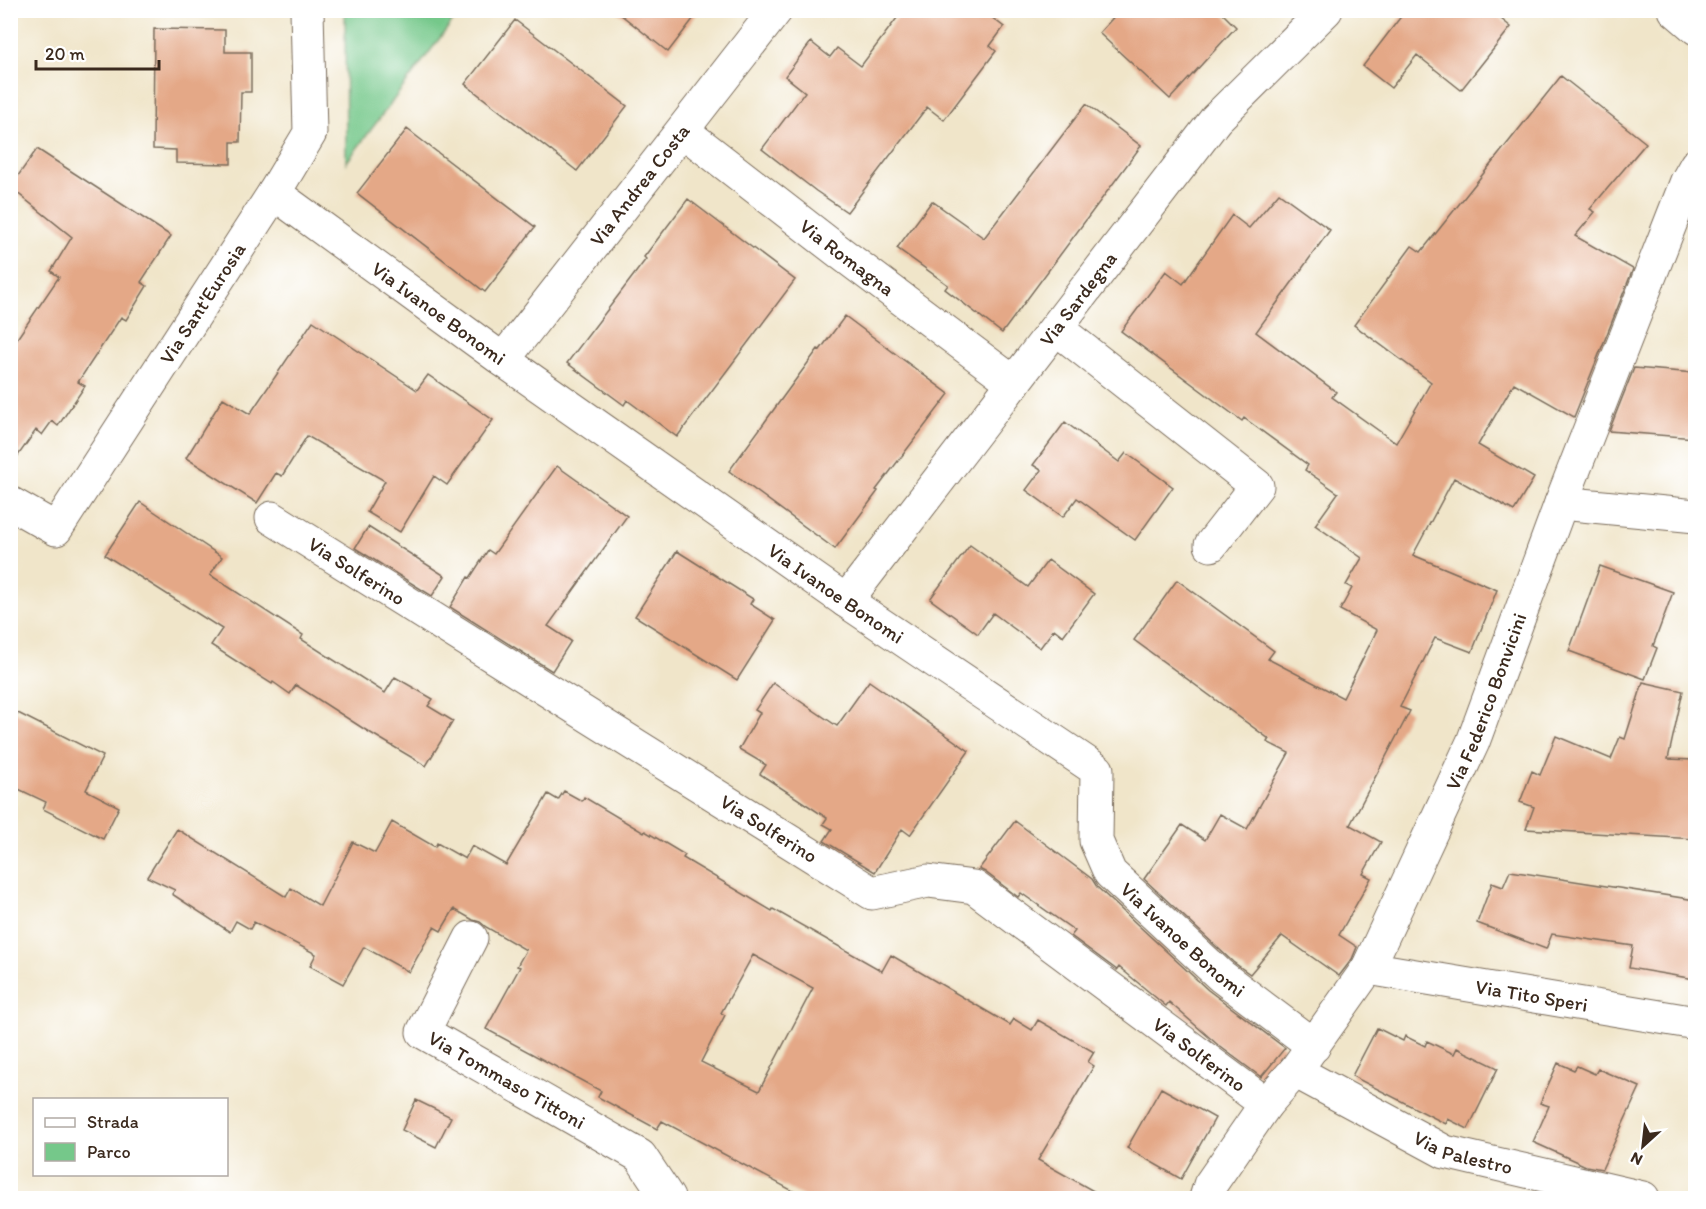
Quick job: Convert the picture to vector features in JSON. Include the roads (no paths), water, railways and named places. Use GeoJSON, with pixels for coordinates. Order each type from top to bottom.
{"type":"FeatureCollection","features":[{"type":"Feature","properties":{"kind":"street","name":"Via Sant'Eurosia"},"geometry":{"type":"LineString","coordinates":[[10,503],[56,529],[274,193],[310,133],[307,10]]}},
{"type":"Feature","properties":{"kind":"street","name":"Via Andrea Costa"},"geometry":{"type":"LineString","coordinates":[[503,360],[776,10]]}},
{"type":"Feature","properties":{"kind":"street","name":"Via Sardegna"},"geometry":{"type":"LineString","coordinates":[[846,602],[1216,119],[1326,10]]}},
{"type":"Feature","properties":{"kind":"street"},"geometry":{"type":"LineString","coordinates":[[1675,10],[1695,28]]}},
{"type":"Feature","properties":{"kind":"street","name":"Via Romagna"},"geometry":{"type":"LineString","coordinates":[[683,131],[1014,383]]}},
{"type":"Feature","properties":{"kind":"street","name":"Via Federico Bonvicini"},"geometry":{"type":"LineString","coordinates":[[1206,1198],[1210,1185],[1266,1104],[1305,1059],[1368,968],[1473,742],[1561,503],[1695,165]]}},
{"type":"Feature","properties":{"kind":"street","name":"Via Ivanoe Bonomi"},"geometry":{"type":"LineString","coordinates":[[274,193],[503,360],[846,602],[1097,770],[1096,841],[1110,873],[1221,976],[1305,1059]]}},
{"type":"Feature","properties":{"kind":"street"},"geometry":{"type":"LineString","coordinates":[[1056,328],[1257,486],[1211,545]]}},
{"type":"Feature","properties":{"kind":"street"},"geometry":{"type":"LineString","coordinates":[[1561,503],[1695,516]]}},
{"type":"Feature","properties":{"kind":"street","name":"Via Solferino"},"geometry":{"type":"LineString","coordinates":[[272,518],[872,893],[928,881],[974,887],[1266,1104]]}},
{"type":"Feature","properties":{"kind":"street","name":"Via Tommaso Tittoni"},"geometry":{"type":"LineString","coordinates":[[471,938],[423,1032],[640,1156],[668,1198]]}},
{"type":"Feature","properties":{"kind":"street","name":"Via Tito Speri"},"geometry":{"type":"LineString","coordinates":[[1368,968],[1695,1023]]}},
{"type":"Feature","properties":{"kind":"street","name":"Via Palestro"},"geometry":{"type":"LineString","coordinates":[[1305,1059],[1445,1152],[1643,1198]]}}]}
